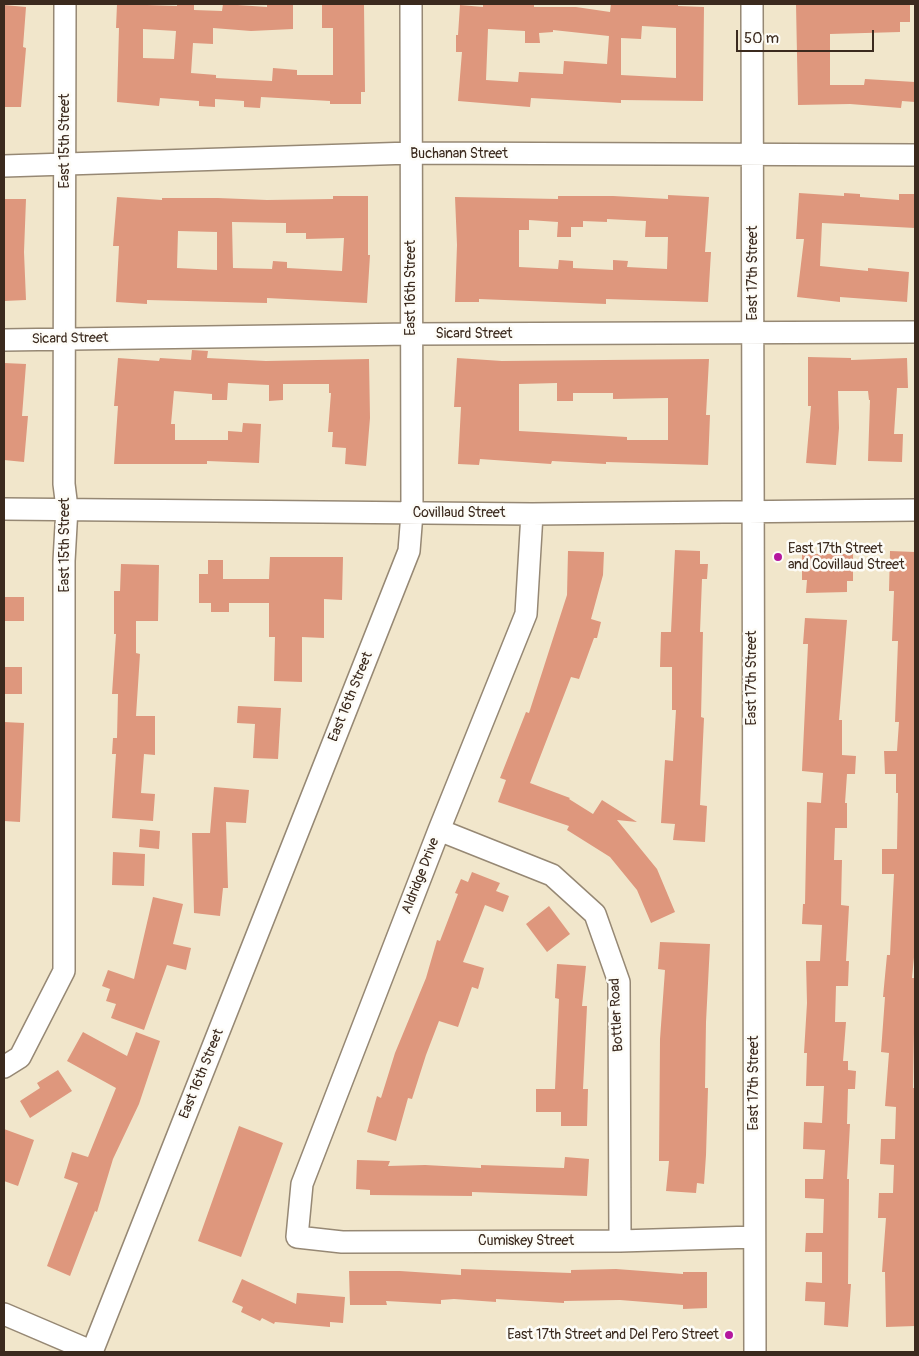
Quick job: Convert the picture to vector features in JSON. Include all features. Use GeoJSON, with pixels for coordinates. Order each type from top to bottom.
{"type":"FeatureCollection","features":[{"type":"Feature","properties":{"kind":"street","name":"East 15th Street"},"geometry":{"type":"LineString","coordinates":[[4,1067],[20,1057],[64,970],[64,561],[68,508],[64,484],[65,4]]}},
{"type":"Feature","properties":{"kind":"street","name":"East 16th Street"},"geometry":{"type":"LineString","coordinates":[[92,1352],[409,551],[412,513],[411,4]]}},
{"type":"Feature","properties":{"kind":"street","name":"East 17th Street"},"geometry":{"type":"LineString","coordinates":[[752,4],[755,1352]]}},
{"type":"Feature","properties":{"kind":"street","name":"Buchanan Street"},"geometry":{"type":"LineString","coordinates":[[4,166],[65,166],[412,153],[915,155]]}},
{"type":"Feature","properties":{"kind":"street","name":"Sicard Street"},"geometry":{"type":"LineString","coordinates":[[4,340],[412,334],[915,332]]}},
{"type":"Feature","properties":{"kind":"street","name":"Covillaud Street"},"geometry":{"type":"LineString","coordinates":[[4,508],[532,514],[752,510],[915,510]]}},
{"type":"Feature","properties":{"kind":"street","name":"Aldridge Drive"},"geometry":{"type":"LineString","coordinates":[[297,1237],[302,1184],[439,830],[526,614],[532,514]]}},
{"type":"Feature","properties":{"kind":"street","name":"Bottler Road"},"geometry":{"type":"LineString","coordinates":[[439,830],[552,875],[595,914],[619,982],[620,1241]]}},
{"type":"Feature","properties":{"kind":"street","name":"Cumiskey Street"},"geometry":{"type":"LineString","coordinates":[[297,1237],[342,1242],[620,1241],[754,1237]]}},
{"type":"Feature","properties":{"kind":"street"},"geometry":{"type":"LineString","coordinates":[[4,1314],[92,1352]]}},
{"type":"Feature","properties":{"kind":"building"},"geometry":{"type":"Polygon","coordinates":[[[117,4],[177,6],[177,4],[194,4],[194,10],[222,11],[223,4],[267,7],[267,4],[293,5],[293,29],[251,31],[213,28],[213,44],[193,43],[191,73],[216,75],[216,78],[272,81],[273,68],[297,70],[297,75],[333,75],[333,28],[322,28],[322,5],[364,5],[365,92],[361,92],[361,104],[330,104],[330,101],[261,97],[260,108],[244,107],[244,101],[215,99],[215,107],[199,106],[199,101],[160,98],[159,106],[117,102],[119,28],[116,28],[117,4]],[[143,29],[143,58],[174,59],[176,31],[143,29]]]}},
{"type":"Feature","properties":{"kind":"building"},"geometry":{"type":"Polygon","coordinates":[[[483,4],[534,4],[534,7],[576,7],[610,12],[611,4],[678,4],[678,6],[704,7],[703,101],[621,100],[621,103],[531,98],[530,107],[458,101],[462,52],[456,52],[456,35],[458,35],[460,5],[483,7],[483,4]],[[642,26],[641,39],[621,38],[621,75],[676,78],[676,28],[642,26]],[[488,29],[486,80],[518,82],[519,72],[563,74],[564,61],[607,64],[609,36],[553,30],[553,32],[539,33],[540,43],[525,43],[525,31],[488,29]]]}},
{"type":"Feature","properties":{"kind":"building"},"geometry":{"type":"Polygon","coordinates":[[[796,4],[910,4],[910,22],[900,22],[900,32],[830,34],[830,85],[864,85],[865,79],[915,82],[915,102],[902,101],[901,108],[850,104],[798,105],[796,4]]]}},
{"type":"Feature","properties":{"kind":"building"},"geometry":{"type":"Polygon","coordinates":[[[4,5],[26,7],[23,47],[26,48],[21,107],[4,107],[4,5]]]}},
{"type":"Feature","properties":{"kind":"building"},"geometry":{"type":"Polygon","coordinates":[[[799,193],[844,196],[844,193],[860,194],[860,197],[899,200],[899,194],[915,194],[915,228],[822,223],[820,266],[868,271],[868,268],[909,272],[907,302],[840,297],[840,302],[797,297],[804,239],[796,239],[799,193]]]}},
{"type":"Feature","properties":{"kind":"building"},"geometry":{"type":"Polygon","coordinates":[[[668,195],[709,197],[705,252],[711,252],[708,302],[606,299],[606,304],[479,299],[479,302],[455,302],[457,245],[455,197],[558,199],[558,196],[613,196],[668,199],[668,195]],[[607,219],[607,222],[583,221],[583,227],[571,227],[571,237],[557,237],[558,222],[529,220],[529,230],[519,230],[519,267],[558,269],[559,260],[573,261],[573,268],[613,270],[613,260],[628,261],[627,267],[667,269],[668,237],[645,237],[646,221],[607,219]]]}},
{"type":"Feature","properties":{"kind":"building"},"geometry":{"type":"Polygon","coordinates":[[[333,196],[368,196],[368,255],[370,255],[367,303],[267,298],[267,303],[147,300],[147,304],[116,302],[119,246],[113,246],[117,197],[162,200],[162,198],[333,199],[333,196]],[[232,222],[233,268],[272,269],[273,261],[287,262],[287,268],[342,271],[344,238],[306,239],[306,233],[286,233],[286,223],[232,222]],[[178,231],[177,268],[217,270],[217,232],[178,231]]]}},
{"type":"Feature","properties":{"kind":"building"},"geometry":{"type":"Polygon","coordinates":[[[4,199],[26,199],[24,252],[26,300],[4,301],[4,199]]]}},
{"type":"Feature","properties":{"kind":"building"},"geometry":{"type":"Polygon","coordinates":[[[192,350],[208,351],[207,358],[266,361],[369,359],[370,418],[366,466],[345,464],[346,448],[332,447],[333,432],[328,432],[331,393],[329,393],[329,384],[283,384],[283,400],[269,401],[269,385],[228,383],[227,400],[212,400],[212,394],[174,391],[171,424],[175,424],[175,440],[228,440],[228,431],[242,432],[243,423],[261,424],[259,463],[207,461],[207,464],[114,464],[118,406],[114,406],[118,358],[159,361],[160,358],[191,360],[192,350]]]}},
{"type":"Feature","properties":{"kind":"building"},"geometry":{"type":"Polygon","coordinates":[[[808,357],[851,358],[851,360],[907,358],[908,388],[897,388],[894,434],[903,434],[902,462],[868,461],[870,400],[868,391],[838,391],[839,428],[836,465],[806,463],[811,406],[808,406],[808,357]]]}},
{"type":"Feature","properties":{"kind":"building"},"geometry":{"type":"Polygon","coordinates":[[[457,358],[502,361],[709,359],[706,415],[710,415],[708,465],[606,462],[606,464],[552,461],[551,464],[480,459],[479,465],[458,464],[461,407],[454,407],[457,358]],[[557,383],[519,384],[519,431],[627,437],[627,440],[668,440],[668,398],[613,399],[613,393],[573,393],[573,401],[557,401],[557,383]]]}},
{"type":"Feature","properties":{"kind":"building"},"geometry":{"type":"Polygon","coordinates":[[[4,363],[26,364],[22,416],[28,416],[24,462],[4,460],[4,363]]]}},
{"type":"Feature","properties":{"kind":"building"},"geometry":{"type":"Polygon","coordinates":[[[675,550],[700,551],[700,564],[708,564],[707,579],[702,579],[700,632],[703,632],[701,717],[704,718],[700,805],[707,806],[705,842],[673,840],[675,824],[661,823],[665,760],[673,761],[676,710],[672,710],[672,667],[660,667],[661,632],[671,632],[675,550]]]}},
{"type":"Feature","properties":{"kind":"building"},"geometry":{"type":"Polygon","coordinates":[[[568,551],[604,552],[603,575],[591,619],[601,622],[597,638],[594,638],[579,679],[571,677],[530,783],[570,798],[593,814],[602,800],[637,822],[617,820],[657,869],[675,912],[651,923],[637,890],[610,857],[567,830],[569,826],[498,802],[506,780],[500,778],[526,712],[529,713],[567,595],[568,551]]]}},
{"type":"Feature","properties":{"kind":"building"},"geometry":{"type":"Polygon","coordinates":[[[890,551],[915,552],[915,947],[912,978],[915,978],[913,1088],[915,1088],[915,1326],[886,1327],[885,1272],[882,1272],[886,1218],[878,1218],[879,1193],[893,1193],[894,1165],[880,1164],[881,1139],[895,1139],[896,1107],[885,1106],[889,1053],[881,1052],[885,997],[883,997],[887,955],[890,955],[894,874],[882,874],[882,849],[897,849],[898,793],[896,793],[896,774],[885,774],[884,751],[897,751],[899,722],[895,722],[898,641],[892,641],[894,591],[889,591],[890,551]]]}},
{"type":"Feature","properties":{"kind":"building"},"geometry":{"type":"Polygon","coordinates":[[[802,554],[853,554],[853,581],[847,581],[847,592],[806,593],[807,580],[802,580],[802,554]]]}},
{"type":"Feature","properties":{"kind":"building"},"geometry":{"type":"Polygon","coordinates":[[[270,557],[343,557],[342,600],[324,599],[324,638],[302,637],[302,682],[274,681],[275,637],[269,637],[269,603],[229,603],[229,612],[211,612],[211,603],[199,603],[199,574],[208,574],[208,560],[223,560],[223,579],[269,579],[270,557]]]}},
{"type":"Feature","properties":{"kind":"building"},"geometry":{"type":"Polygon","coordinates":[[[121,564],[159,565],[158,621],[136,621],[136,653],[140,654],[136,716],[155,716],[155,755],[144,754],[141,793],[155,794],[153,821],[112,818],[116,754],[112,754],[113,738],[117,738],[118,694],[112,694],[116,634],[114,634],[114,591],[120,591],[121,564]]]}},
{"type":"Feature","properties":{"kind":"building"},"geometry":{"type":"Polygon","coordinates":[[[4,597],[24,597],[24,621],[4,621],[4,597]]]}},
{"type":"Feature","properties":{"kind":"building"},"geometry":{"type":"Polygon","coordinates":[[[805,618],[847,620],[839,720],[842,720],[842,755],[856,756],[855,774],[847,774],[845,803],[847,803],[847,828],[835,828],[834,860],[842,860],[841,905],[849,906],[846,961],[849,961],[848,986],[836,986],[835,1022],[846,1022],[843,1061],[848,1061],[848,1070],[856,1071],[855,1089],[848,1089],[847,1124],[850,1124],[847,1179],[849,1179],[848,1284],[851,1284],[848,1327],[824,1325],[825,1302],[805,1301],[806,1282],[822,1283],[822,1252],[805,1252],[806,1233],[823,1233],[824,1199],[805,1198],[805,1179],[823,1179],[825,1150],[803,1149],[804,1122],[822,1123],[824,1086],[806,1086],[807,1053],[804,1053],[807,1003],[806,961],[820,961],[822,925],[802,924],[803,904],[805,904],[807,802],[821,803],[823,773],[802,771],[808,644],[803,644],[805,618]]]}},
{"type":"Feature","properties":{"kind":"building"},"geometry":{"type":"Polygon","coordinates":[[[4,667],[22,667],[22,694],[4,694],[4,667]]]}},
{"type":"Feature","properties":{"kind":"building"},"geometry":{"type":"Polygon","coordinates":[[[238,706],[281,708],[278,759],[253,758],[255,724],[237,723],[238,706]]]}},
{"type":"Feature","properties":{"kind":"building"},"geometry":{"type":"Polygon","coordinates":[[[4,722],[24,723],[20,822],[4,821],[4,722]]]}},
{"type":"Feature","properties":{"kind":"building"},"geometry":{"type":"Polygon","coordinates":[[[214,787],[249,790],[246,823],[226,822],[228,888],[223,888],[220,916],[194,913],[192,833],[210,833],[214,787]]]}},
{"type":"Feature","properties":{"kind":"building"},"geometry":{"type":"Polygon","coordinates":[[[140,829],[160,831],[159,849],[139,847],[140,829]]]}},
{"type":"Feature","properties":{"kind":"building"},"geometry":{"type":"Polygon","coordinates":[[[113,852],[145,854],[144,886],[112,885],[113,852]]]}},
{"type":"Feature","properties":{"kind":"building"},"geometry":{"type":"Polygon","coordinates":[[[472,872],[500,883],[496,891],[509,896],[503,912],[485,905],[463,962],[484,968],[478,989],[472,987],[458,1027],[439,1021],[412,1099],[408,1098],[396,1141],[367,1132],[377,1096],[381,1098],[395,1053],[426,978],[437,940],[440,941],[458,894],[455,893],[461,879],[468,882],[472,872]]]}},
{"type":"Feature","properties":{"kind":"building"},"geometry":{"type":"Polygon","coordinates":[[[153,897],[183,904],[173,944],[191,948],[186,970],[167,965],[144,1030],[111,1018],[116,1004],[106,1001],[110,989],[102,986],[108,970],[134,979],[153,897]]]}},
{"type":"Feature","properties":{"kind":"building"},"geometry":{"type":"Polygon","coordinates":[[[549,906],[570,934],[547,952],[526,924],[549,906]]]}},
{"type":"Feature","properties":{"kind":"building"},"geometry":{"type":"Polygon","coordinates":[[[660,942],[710,944],[706,1022],[705,1088],[708,1088],[706,1155],[704,1184],[697,1183],[696,1193],[666,1191],[669,1161],[659,1161],[660,1039],[665,970],[658,969],[660,942]]]}},
{"type":"Feature","properties":{"kind":"building"},"geometry":{"type":"Polygon","coordinates":[[[557,964],[586,966],[582,1006],[587,1006],[583,1089],[588,1089],[587,1126],[561,1126],[561,1112],[536,1112],[536,1089],[555,1089],[559,999],[555,998],[557,964]]]}},
{"type":"Feature","properties":{"kind":"building"},"geometry":{"type":"Polygon","coordinates":[[[83,1032],[127,1056],[136,1032],[160,1041],[139,1104],[113,1159],[97,1212],[95,1211],[70,1276],[47,1266],[78,1183],[64,1178],[72,1152],[88,1157],[116,1088],[67,1061],[83,1032]]]}},
{"type":"Feature","properties":{"kind":"building"},"geometry":{"type":"Polygon","coordinates":[[[58,1070],[72,1091],[30,1118],[20,1101],[40,1088],[37,1083],[58,1070]]]}},
{"type":"Feature","properties":{"kind":"building"},"geometry":{"type":"Polygon","coordinates":[[[239,1126],[283,1143],[241,1257],[198,1241],[239,1126]]]}},
{"type":"Feature","properties":{"kind":"building"},"geometry":{"type":"Polygon","coordinates":[[[4,1129],[34,1140],[18,1186],[4,1181],[4,1129]]]}},
{"type":"Feature","properties":{"kind":"building"},"geometry":{"type":"Polygon","coordinates":[[[565,1157],[589,1159],[587,1196],[472,1192],[472,1196],[370,1195],[370,1190],[356,1189],[357,1160],[390,1161],[388,1166],[425,1165],[481,1168],[481,1165],[564,1168],[565,1157]]]}},
{"type":"Feature","properties":{"kind":"building"},"geometry":{"type":"Polygon","coordinates":[[[461,1269],[571,1273],[571,1270],[616,1269],[683,1274],[683,1272],[707,1272],[707,1308],[683,1309],[683,1305],[620,1300],[564,1301],[564,1303],[496,1299],[496,1302],[454,1299],[441,1300],[441,1304],[386,1301],[387,1305],[350,1305],[349,1271],[400,1271],[461,1275],[461,1269]]]}},
{"type":"Feature","properties":{"kind":"building"},"geometry":{"type":"Polygon","coordinates":[[[242,1279],[296,1304],[297,1293],[345,1297],[343,1323],[330,1322],[330,1327],[275,1322],[274,1324],[262,1318],[260,1321],[241,1312],[243,1307],[232,1302],[242,1279]]]}},
{"type":"Feature","properties":{"kind":"place","name":"East 17th Street and Covillaud Street"},"geometry":{"type":"Point","coordinates":[778,557]}},
{"type":"Feature","properties":{"kind":"place","name":"East 17th Street and Del Pero Street"},"geometry":{"type":"Point","coordinates":[729,1335]}}]}
